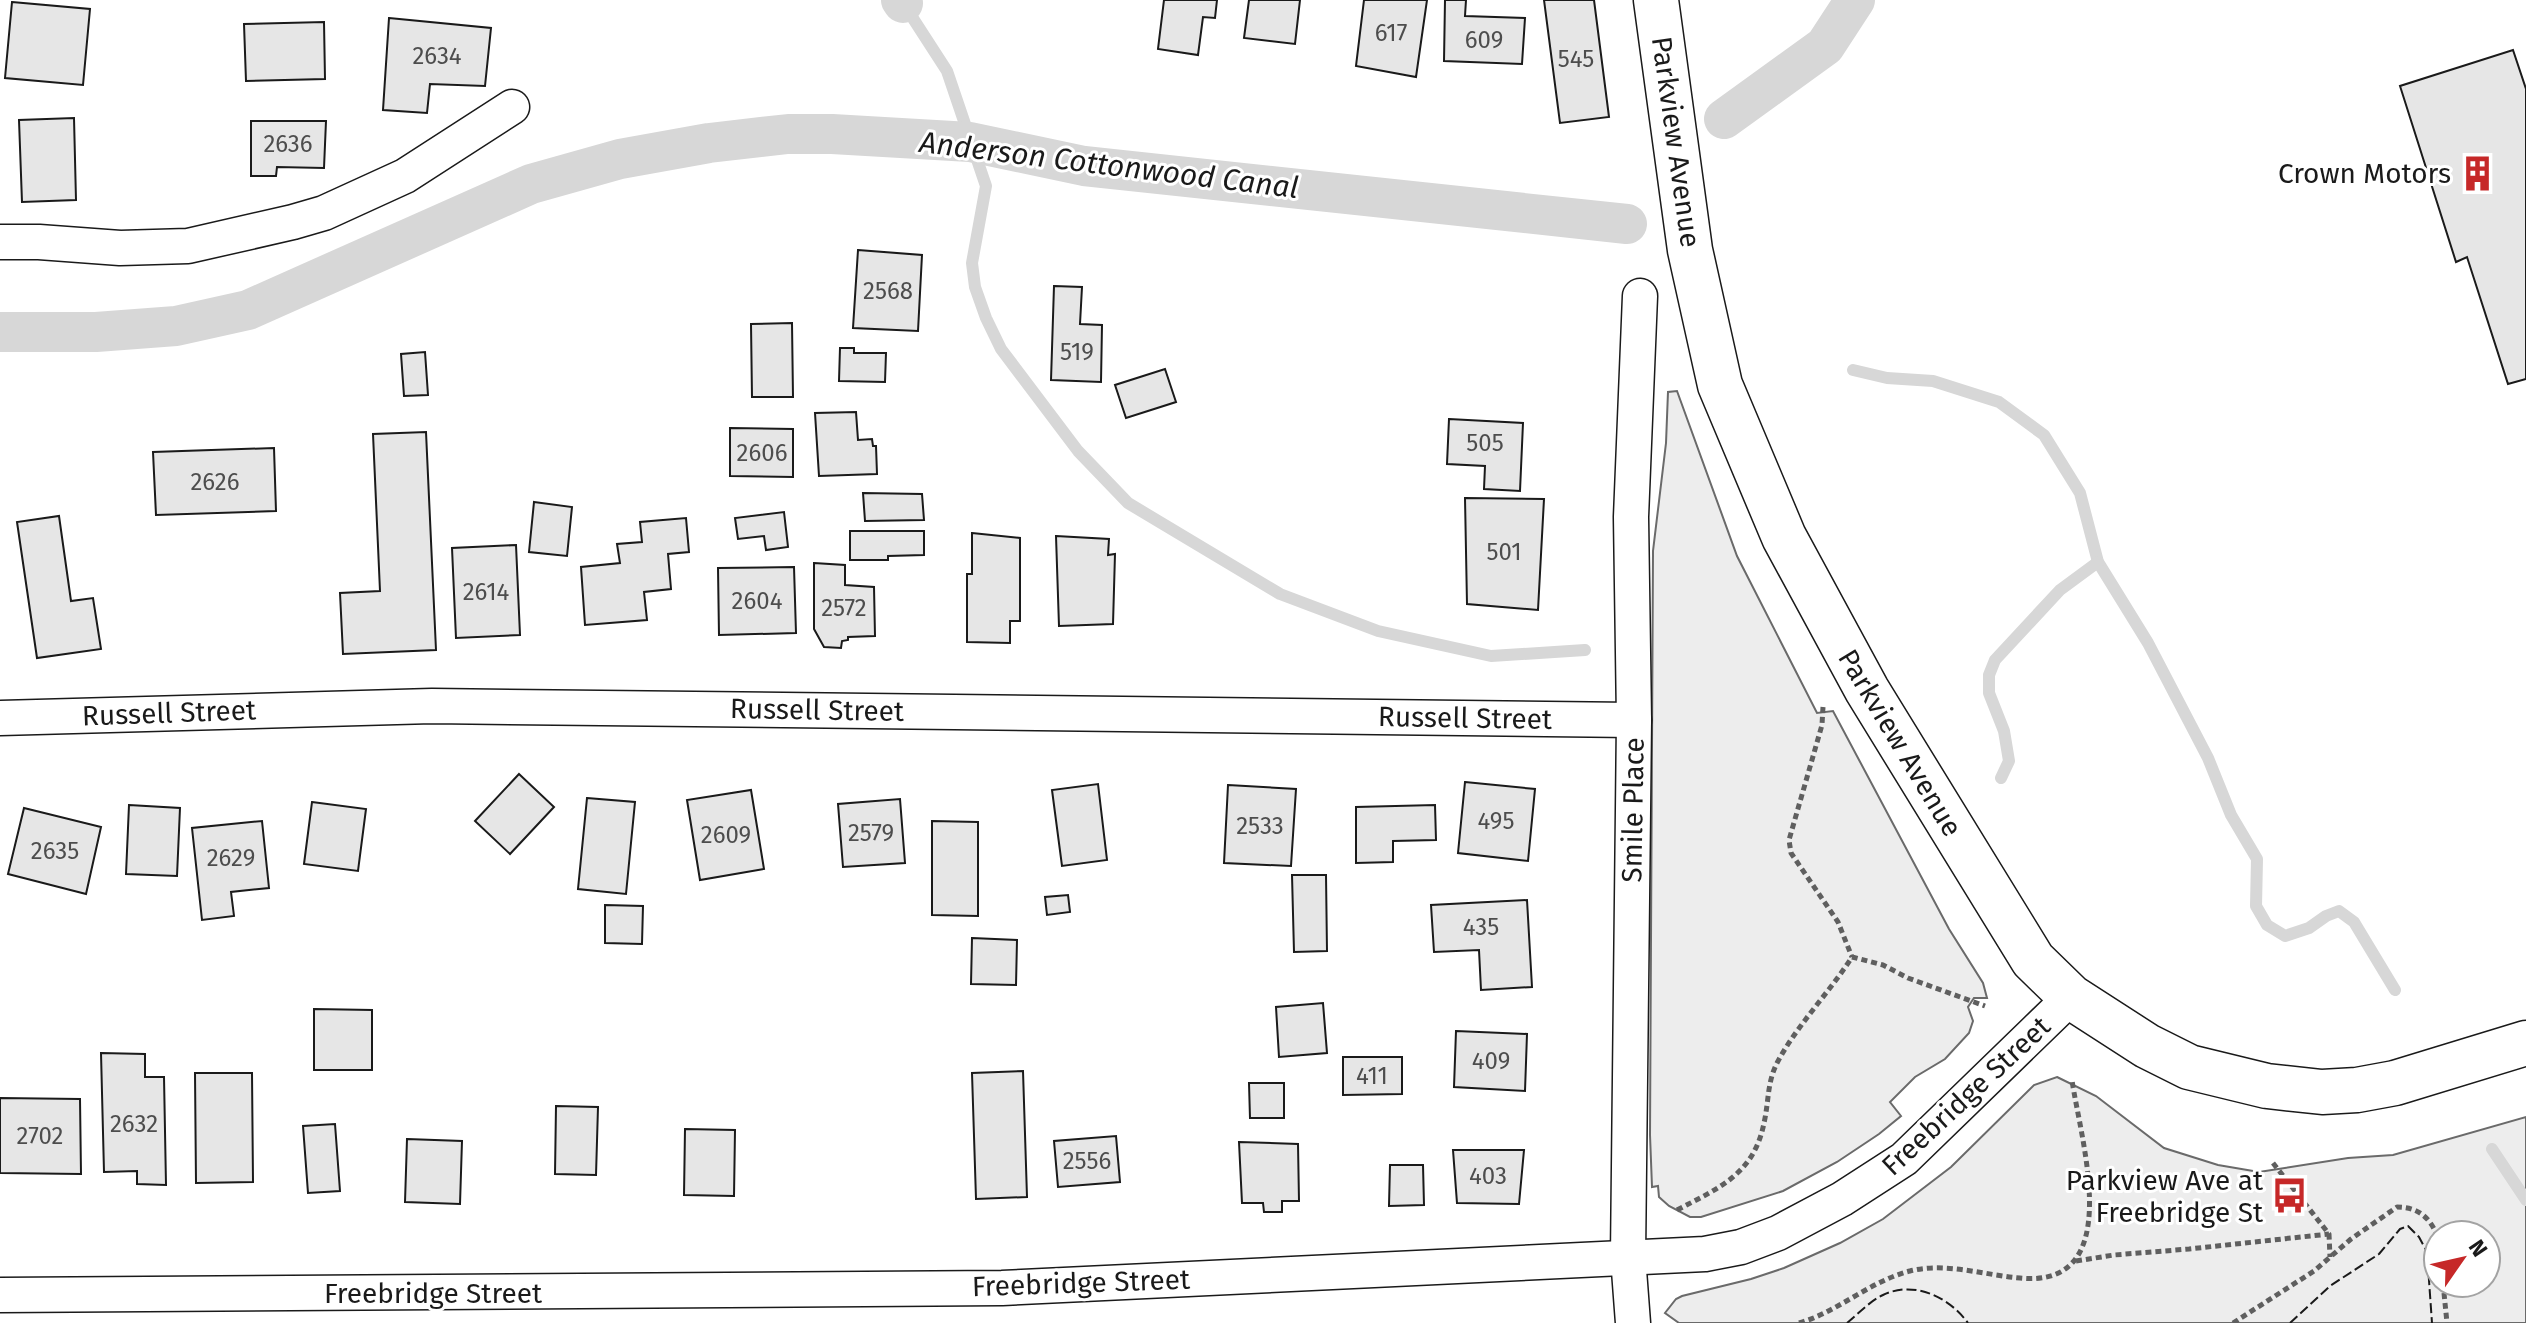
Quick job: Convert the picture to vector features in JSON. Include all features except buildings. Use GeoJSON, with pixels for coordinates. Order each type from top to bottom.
{"type":"FeatureCollection","features":[{"type":"Feature","properties":{"kind":"main road","name":"Parkview Avenue"},"geometry":{"type":"LineString","coordinates":[[1656,0],[1688,237],[1720,385],[1758,479],[1815,596],[1923,785],[2033,960],[2071,997],[2147,1046],[2189,1067],[2234,1080],[2299,1090],[2357,1090],[2395,1083],[2526,1043]]}},
{"type":"Feature","properties":{"kind":"street"},"geometry":{"type":"LineString","coordinates":[[0,242],[120,248],[188,246],[293,222],[324,213],[405,176],[512,107]]}},
{"type":"Feature","properties":{"kind":"street","name":"Smile Place"},"geometry":{"type":"LineString","coordinates":[[1633,1323],[1628,1257],[1634,720],[1631,517],[1640,296]]}},
{"type":"Feature","properties":{"kind":"street","name":"Russell Street"},"geometry":{"type":"LineString","coordinates":[[0,718],[432,706],[1634,720]]}},
{"type":"Feature","properties":{"kind":"street","name":"Freebridge Street"},"geometry":{"type":"LineString","coordinates":[[0,1295],[149,1309],[518,1308],[1705,1254],[1741,1247],[1778,1233],[1842,1199],[1904,1159],[2071,997]]}},
{"type":"Feature","properties":{"kind":"path"},"geometry":{"type":"LineString","coordinates":[[1823,707],[1822,725],[1789,840],[1791,853],[1838,922],[1852,957]]}},
{"type":"Feature","properties":{"kind":"path"},"geometry":{"type":"LineString","coordinates":[[1852,957],[1883,965],[1908,978],[1985,1006]]}},
{"type":"Feature","properties":{"kind":"path"},"geometry":{"type":"LineString","coordinates":[[1677,1210],[1726,1184],[1745,1168],[1764,1123],[1767,1088],[1775,1067],[1852,957]]}},
{"type":"Feature","properties":{"kind":"path"},"geometry":{"type":"LineString","coordinates":[[1799,1323],[1816,1318],[1910,1271],[1950,1269],[2033,1279],[2056,1274],[2074,1261],[2080,1254],[2090,1208],[2085,1143],[2072,1080]]}},
{"type":"Feature","properties":{"kind":"path"},"geometry":{"type":"LineString","coordinates":[[2273,1163],[2329,1234],[2330,1258]]}},
{"type":"Feature","properties":{"kind":"path"},"geometry":{"type":"LineString","coordinates":[[2233,1323],[2314,1271],[2351,1239],[2397,1207],[2420,1212],[2429,1219]]}},
{"type":"Feature","properties":{"kind":"path"},"geometry":{"type":"LineString","coordinates":[[2074,1261],[2329,1234]]}},
{"type":"Feature","properties":{"kind":"path"},"geometry":{"type":"LineString","coordinates":[[2445,1299],[2447,1323]]}},
{"type":"Feature","properties":{"kind":"shaded area"},"geometry":{"type":"Polygon","coordinates":[[[1677,391],[1737,556],[1817,713],[1833,711],[1949,929],[1983,983],[1987,998],[1974,998],[1968,1007],[1973,1021],[1969,1033],[1945,1059],[1915,1077],[1890,1102],[1901,1116],[1879,1134],[1837,1162],[1783,1191],[1701,1217],[1690,1217],[1669,1206],[1659,1197],[1658,1186],[1652,1187],[1650,1135],[1653,551],[1666,443],[1668,392],[1677,391]]]}},
{"type":"Feature","properties":{"kind":"shaded area"},"geometry":{"type":"Polygon","coordinates":[[[2057,1077],[2096,1096],[2164,1148],[2218,1165],[2259,1172],[2348,1158],[2393,1155],[2526,1117],[2526,1323],[1679,1323],[1665,1313],[1682,1296],[1784,1268],[1840,1243],[1883,1219],[1951,1167],[2034,1085],[2057,1077]]]}},
{"type":"Feature","properties":{"kind":"waterway","name":"Anderson Cottonwood Canal"},"geometry":{"type":"LineString","coordinates":[[1724,119],[1825,46],[1855,0]]}},
{"type":"Feature","properties":{"kind":"waterway"},"geometry":{"type":"LineString","coordinates":[[903,3],[947,71],[986,186],[972,263],[975,287],[986,318],[1001,349],[1078,451],[1128,503],[1280,594],[1378,631],[1491,656],[1585,650]]}},
{"type":"Feature","properties":{"kind":"waterway","name":"Anderson Cottonwood Canal"},"geometry":{"type":"LineString","coordinates":[[0,332],[96,332],[176,326],[248,310],[531,184],[620,159],[709,143],[788,134],[970,142],[1084,166],[1627,224]]}},
{"type":"Feature","properties":{"kind":"waterway"},"geometry":{"type":"LineString","coordinates":[[1853,370],[1887,378],[1933,381],[1999,402],[2044,435],[2080,493],[2098,562],[2148,643],[2208,758],[2231,815],[2257,859],[2256,906],[2267,925],[2285,936],[2309,928],[2339,911],[2354,922],[2395,990]]}},
{"type":"Feature","properties":{"kind":"waterway"},"geometry":{"type":"LineString","coordinates":[[2001,778],[2009,761],[2004,731],[1989,693],[1989,675],[1995,660],[2060,590],[2098,562]]}},
{"type":"Feature","properties":{"kind":"waterway"},"geometry":{"type":"LineString","coordinates":[[2492,1149],[2526,1200]]}},
{"type":"Feature","properties":{"kind":"fence"},"geometry":{"type":"LineString","coordinates":[[2290,1323],[2330,1286],[2379,1254],[2400,1229],[2408,1226],[2427,1252],[2432,1323]]}},
{"type":"Feature","properties":{"kind":"fence"},"geometry":{"type":"LineString","coordinates":[[1847,1323],[1878,1298],[1907,1289],[1919,1290],[1941,1299],[1968,1323]]}},
{"type":"Feature","properties":{"kind":"place","name":"Crown Motors"},"geometry":{"type":"Point","coordinates":[2477,173]}},
{"type":"Feature","properties":{"kind":"place","name":"Parkview Ave at Freebridge St"},"geometry":{"type":"Point","coordinates":[2289,1196]}}]}
